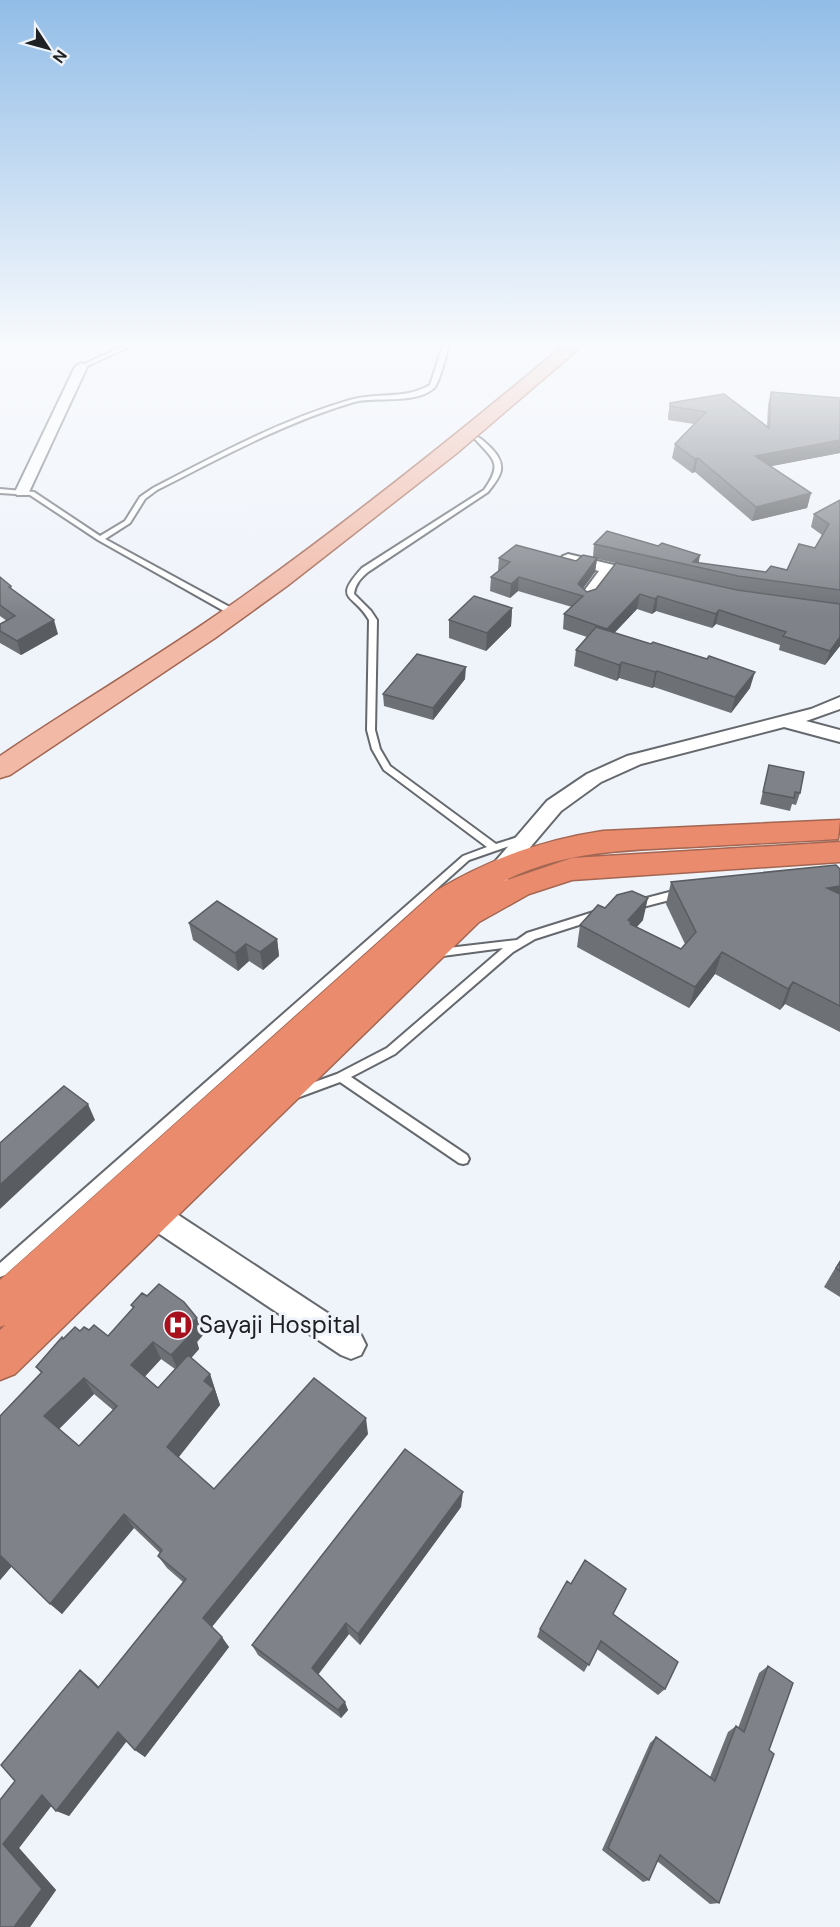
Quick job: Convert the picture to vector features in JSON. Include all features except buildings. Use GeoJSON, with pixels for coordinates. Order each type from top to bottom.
{"type":"FeatureCollection","features":[{"type":"Feature","properties":{"kind":"highway"},"geometry":{"type":"LineString","coordinates":[[0,1307],[447,899],[518,859],[566,846],[603,841],[840,829]]}},
{"type":"Feature","properties":{"kind":"highway"},"geometry":{"type":"LineString","coordinates":[[498,870],[537,877],[572,869],[840,852]]}},
{"type":"Feature","properties":{"kind":"highway"},"geometry":{"type":"LineString","coordinates":[[0,1359],[468,914],[498,870]]}},
{"type":"Feature","properties":{"kind":"main road"},"geometry":{"type":"LineString","coordinates":[[0,742],[333,541],[448,435]]}},
{"type":"Feature","properties":{"kind":"main road"},"geometry":{"type":"LineString","coordinates":[[415,464],[454,435]]}},
{"type":"Feature","properties":{"kind":"main road"},"geometry":{"type":"LineString","coordinates":[[0,770],[224,608]]}},
{"type":"Feature","properties":{"kind":"street"},"geometry":{"type":"LineString","coordinates":[[22,492],[49,435]]}},
{"type":"Feature","properties":{"kind":"street"},"geometry":{"type":"LineString","coordinates":[[553,556],[654,579]]}},
{"type":"Feature","properties":{"kind":"street"},"geometry":{"type":"LineString","coordinates":[[586,599],[609,569]]}},
{"type":"Feature","properties":{"kind":"street"},"geometry":{"type":"LineString","coordinates":[[498,870],[554,806],[594,778],[634,760],[817,713],[840,702]]}},
{"type":"Feature","properties":{"kind":"street"},"geometry":{"type":"LineString","coordinates":[[785,722],[840,736]]}},
{"type":"Feature","properties":{"kind":"street"},"geometry":{"type":"LineString","coordinates":[[153,1214],[351,1345]]}},
{"type":"Feature","properties":{"kind":"lane"},"geometry":{"type":"LineString","coordinates":[[100,539],[128,522],[142,498],[155,489],[242,444],[265,435]]}},
{"type":"Feature","properties":{"kind":"lane"},"geometry":{"type":"LineString","coordinates":[[478,439],[498,458],[500,465],[497,477],[486,491],[365,570],[350,588],[350,596],[353,601],[370,613],[373,620],[371,730],[376,749],[387,768],[498,870]]}},
{"type":"Feature","properties":{"kind":"lane"},"geometry":{"type":"LineString","coordinates":[[0,490],[32,493],[49,502],[100,539],[224,608]]}},
{"type":"Feature","properties":{"kind":"lane"},"geometry":{"type":"LineString","coordinates":[[0,1271],[466,858],[498,870]]}},
{"type":"Feature","properties":{"kind":"lane"},"geometry":{"type":"LineString","coordinates":[[425,955],[521,942],[564,924],[674,894],[697,892]]}},
{"type":"Feature","properties":{"kind":"lane"},"geometry":{"type":"LineString","coordinates":[[269,1103],[341,1077],[391,1051],[441,1006],[521,942]]}},
{"type":"Feature","properties":{"kind":"lane"},"geometry":{"type":"LineString","coordinates":[[341,1077],[463,1158]]}},
{"type":"Feature","properties":{"kind":"place","name":"Sayaji Hospital"},"geometry":{"type":"Point","coordinates":[178,1325]}}]}
